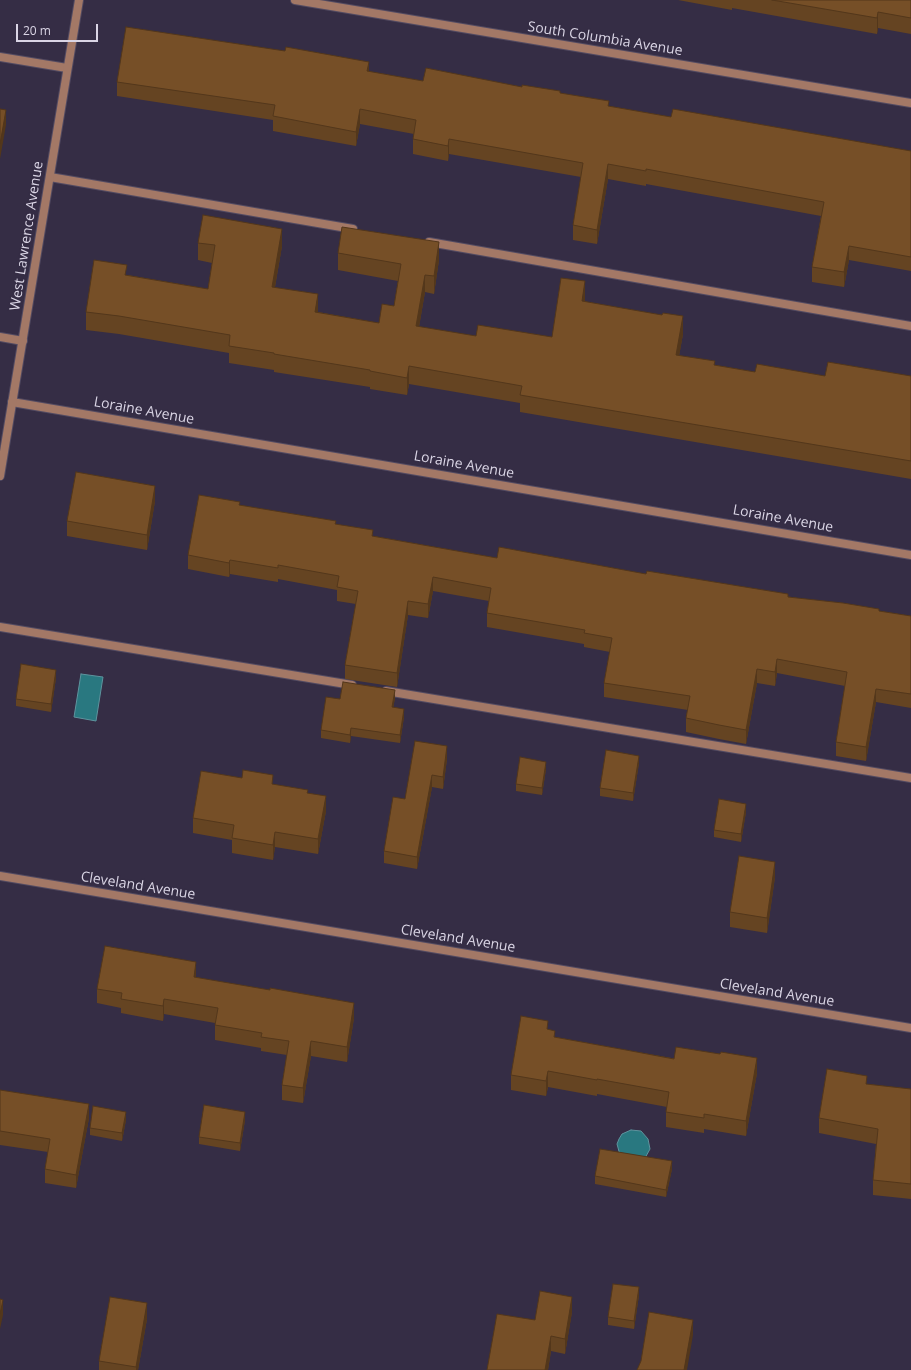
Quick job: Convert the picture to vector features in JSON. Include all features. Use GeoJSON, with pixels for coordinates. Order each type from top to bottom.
{"type":"FeatureCollection","features":[{"type":"Feature","properties":{"kind":"street","name":"West Lawrence Avenue"},"geometry":{"type":"LineString","coordinates":[[0,476],[79,0]]}},
{"type":"Feature","properties":{"kind":"street","name":"South Columbia Avenue"},"geometry":{"type":"LineString","coordinates":[[295,0],[911,103]]}},
{"type":"Feature","properties":{"kind":"street"},"geometry":{"type":"LineString","coordinates":[[0,57],[68,68]]}},
{"type":"Feature","properties":{"kind":"street"},"geometry":{"type":"LineString","coordinates":[[50,176],[360,230]]}},
{"type":"Feature","properties":{"kind":"street"},"geometry":{"type":"LineString","coordinates":[[423,241],[911,326]]}},
{"type":"Feature","properties":{"kind":"street"},"geometry":{"type":"LineString","coordinates":[[0,337],[23,340]]}},
{"type":"Feature","properties":{"kind":"street","name":"Loraine Avenue"},"geometry":{"type":"LineString","coordinates":[[12,402],[911,555]]}},
{"type":"Feature","properties":{"kind":"street"},"geometry":{"type":"LineString","coordinates":[[0,627],[362,687]]}},
{"type":"Feature","properties":{"kind":"street"},"geometry":{"type":"LineString","coordinates":[[378,690],[911,778]]}},
{"type":"Feature","properties":{"kind":"street","name":"Cleveland Avenue"},"geometry":{"type":"LineString","coordinates":[[0,876],[911,1028]]}},
{"type":"Feature","properties":{"kind":"shaded area"},"geometry":{"type":"Polygon","coordinates":[[[81,674],[103,677],[96,721],[74,717],[81,674]]]}},
{"type":"Feature","properties":{"kind":"shaded area"},"geometry":{"type":"Polygon","coordinates":[[[631,1130],[641,1131],[648,1139],[650,1149],[645,1158],[620,1155],[617,1144],[619,1139],[622,1134],[631,1130]]]}},
{"type":"Feature","properties":{"kind":"building"},"geometry":{"type":"Polygon","coordinates":[[[772,0],[911,0],[911,18],[878,12],[877,18],[772,0]]]}},
{"type":"Feature","properties":{"kind":"building"},"geometry":{"type":"Polygon","coordinates":[[[126,27],[285,51],[286,47],[369,62],[367,71],[423,81],[426,68],[522,87],[522,85],[560,91],[560,93],[609,101],[608,106],[671,117],[673,109],[911,151],[911,257],[849,246],[844,272],[812,267],[824,202],[646,169],[646,171],[608,164],[597,230],[573,225],[583,163],[449,139],[448,146],[413,139],[416,120],[360,109],[356,132],[273,116],[275,105],[117,82],[126,27]]]}},
{"type":"Feature","properties":{"kind":"building"},"geometry":{"type":"Polygon","coordinates":[[[0,109],[6,110],[0,144],[0,109]]]}},
{"type":"Feature","properties":{"kind":"building"},"geometry":{"type":"Polygon","coordinates":[[[203,215],[282,229],[272,287],[318,294],[315,312],[379,323],[382,304],[394,306],[401,264],[338,253],[342,227],[439,242],[434,276],[425,275],[416,326],[476,336],[478,325],[552,337],[561,278],[585,281],[582,301],[662,315],[663,313],[683,316],[676,355],[715,361],[714,365],[755,372],[757,364],[825,376],[828,362],[911,376],[911,461],[520,395],[522,386],[409,366],[407,378],[370,370],[229,346],[230,335],[119,316],[86,312],[94,260],[127,265],[125,275],[208,289],[215,245],[198,243],[203,215]]]}},
{"type":"Feature","properties":{"kind":"building"},"geometry":{"type":"Polygon","coordinates":[[[76,472],[155,486],[147,535],[67,521],[76,472]]]}},
{"type":"Feature","properties":{"kind":"building"},"geometry":{"type":"Polygon","coordinates":[[[199,495],[240,502],[239,505],[336,521],[335,524],[373,530],[372,536],[497,558],[499,547],[646,574],[647,571],[788,594],[788,597],[843,603],[911,616],[911,694],[876,689],[866,747],[836,742],[847,672],[777,659],[775,672],[757,669],[746,730],[686,718],[690,696],[604,683],[612,638],[584,633],[585,630],[487,613],[491,588],[433,577],[428,604],[408,601],[397,673],[345,665],[358,591],[337,587],[339,576],[278,565],[278,568],[230,560],[229,563],[188,555],[199,495]]]}},
{"type":"Feature","properties":{"kind":"building"},"geometry":{"type":"Polygon","coordinates":[[[21,664],[56,670],[51,704],[16,699],[21,664]]]}},
{"type":"Feature","properties":{"kind":"building"},"geometry":{"type":"Polygon","coordinates":[[[343,682],[395,690],[392,707],[404,709],[400,735],[351,728],[350,735],[321,730],[326,697],[340,699],[343,682]]]}},
{"type":"Feature","properties":{"kind":"building"},"geometry":{"type":"Polygon","coordinates":[[[415,741],[447,746],[443,777],[432,775],[417,857],[384,851],[393,797],[405,799],[415,741]]]}},
{"type":"Feature","properties":{"kind":"building"},"geometry":{"type":"Polygon","coordinates":[[[606,750],[639,756],[633,793],[600,788],[606,750]]]}},
{"type":"Feature","properties":{"kind":"building"},"geometry":{"type":"Polygon","coordinates":[[[520,757],[546,762],[542,788],[516,784],[520,757]]]}},
{"type":"Feature","properties":{"kind":"building"},"geometry":{"type":"Polygon","coordinates":[[[243,770],[273,775],[272,784],[308,790],[307,793],[326,796],[318,839],[275,832],[273,845],[232,838],[234,825],[193,818],[201,771],[242,778],[243,770]]]}},
{"type":"Feature","properties":{"kind":"building"},"geometry":{"type":"Polygon","coordinates":[[[719,799],[746,804],[741,834],[714,830],[719,799]]]}},
{"type":"Feature","properties":{"kind":"building"},"geometry":{"type":"Polygon","coordinates":[[[739,856],[775,862],[767,918],[730,912],[739,856]]]}},
{"type":"Feature","properties":{"kind":"building"},"geometry":{"type":"Polygon","coordinates":[[[105,946],[196,962],[194,977],[270,990],[270,988],[354,1003],[347,1047],[311,1041],[303,1088],[282,1085],[289,1041],[261,1037],[262,1033],[215,1025],[218,1008],[164,999],[163,1006],[121,999],[122,993],[97,989],[105,946]]]}},
{"type":"Feature","properties":{"kind":"building"},"geometry":{"type":"Polygon","coordinates":[[[521,1016],[548,1021],[547,1029],[555,1031],[554,1037],[674,1059],[676,1047],[757,1058],[746,1121],[704,1114],[704,1118],[666,1112],[669,1092],[548,1071],[546,1081],[511,1075],[521,1016]]]}},
{"type":"Feature","properties":{"kind":"building"},"geometry":{"type":"Polygon","coordinates":[[[827,1069],[867,1076],[866,1084],[911,1089],[911,1184],[873,1180],[878,1129],[819,1118],[827,1069]]]}},
{"type":"Feature","properties":{"kind":"building"},"geometry":{"type":"Polygon","coordinates":[[[0,1090],[89,1104],[76,1175],[45,1169],[50,1139],[0,1131],[0,1090]]]}},
{"type":"Feature","properties":{"kind":"building"},"geometry":{"type":"Polygon","coordinates":[[[204,1105],[245,1112],[240,1143],[199,1137],[204,1105]]]}},
{"type":"Feature","properties":{"kind":"building"},"geometry":{"type":"Polygon","coordinates":[[[93,1106],[126,1112],[122,1133],[90,1128],[93,1106]]]}},
{"type":"Feature","properties":{"kind":"building"},"geometry":{"type":"Polygon","coordinates":[[[600,1149],[672,1161],[666,1190],[595,1176],[600,1149]]]}},
{"type":"Feature","properties":{"kind":"building"},"geometry":{"type":"Polygon","coordinates":[[[613,1284],[639,1287],[634,1321],[608,1317],[613,1284]]]}},
{"type":"Feature","properties":{"kind":"building"},"geometry":{"type":"Polygon","coordinates":[[[540,1291],[572,1297],[565,1339],[551,1336],[545,1370],[487,1370],[497,1314],[535,1320],[540,1291]]]}},
{"type":"Feature","properties":{"kind":"building"},"geometry":{"type":"Polygon","coordinates":[[[110,1297],[147,1303],[136,1367],[99,1361],[110,1297]]]}},
{"type":"Feature","properties":{"kind":"building"},"geometry":{"type":"Polygon","coordinates":[[[0,1299],[3,1300],[0,1314],[0,1299]]]}},
{"type":"Feature","properties":{"kind":"building"},"geometry":{"type":"Polygon","coordinates":[[[649,1312],[693,1320],[684,1370],[637,1370],[641,1361],[649,1312]]]}}]}
